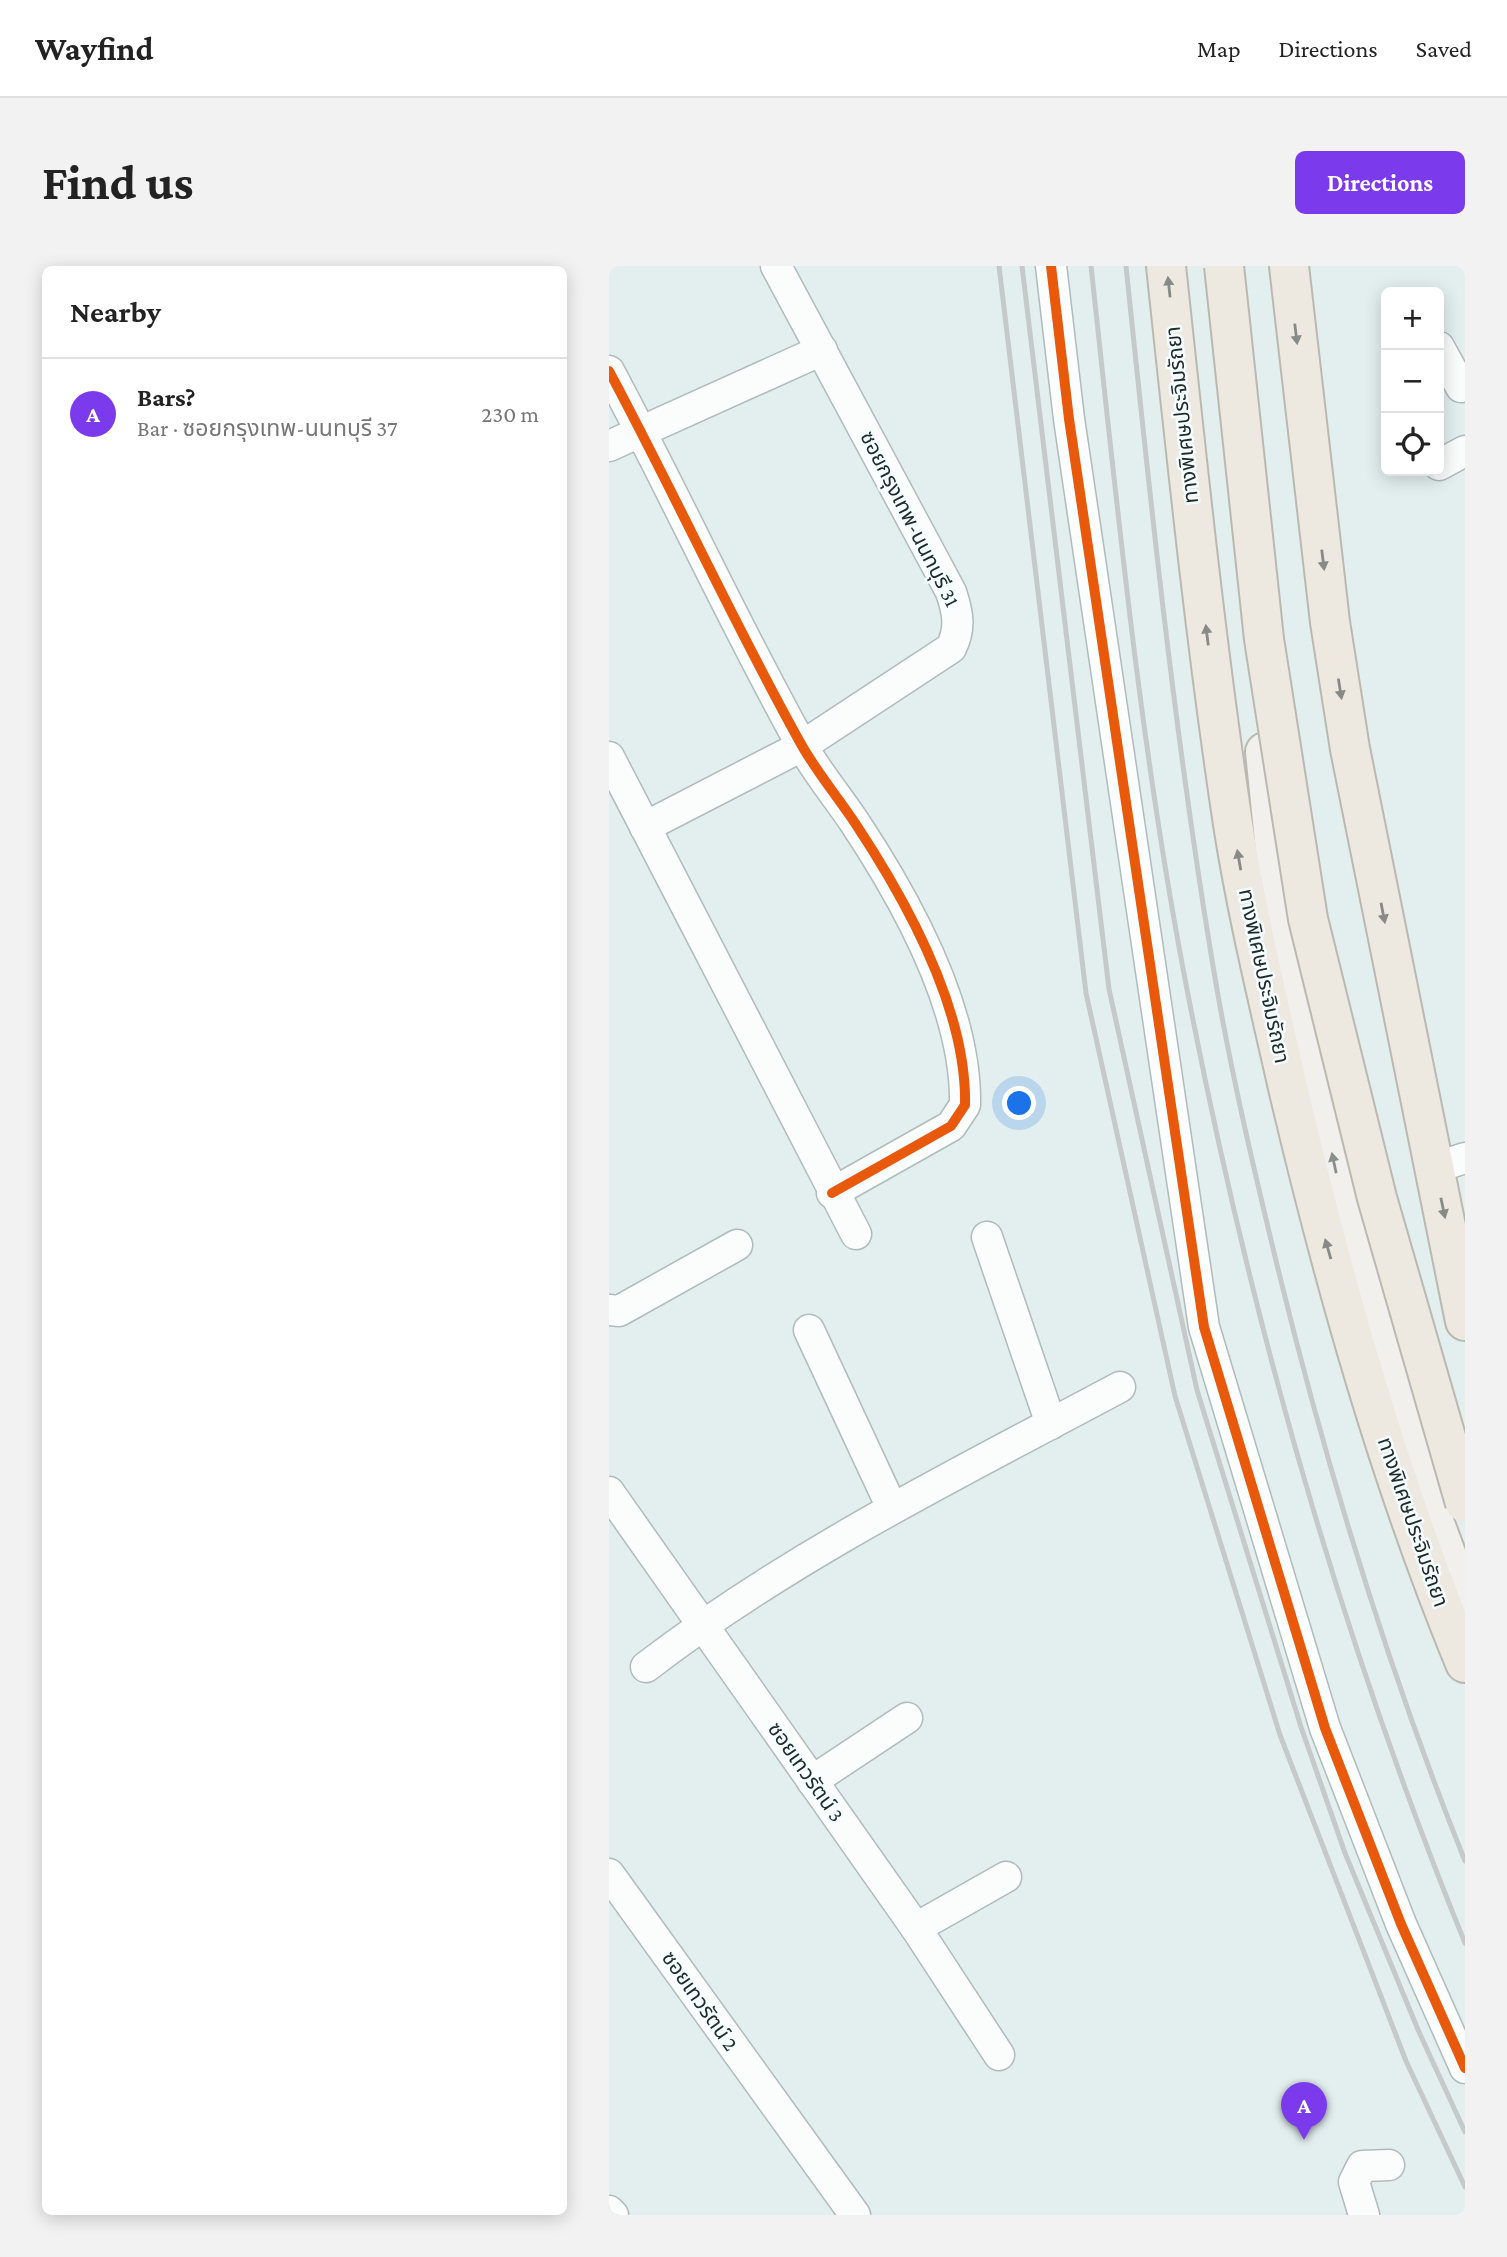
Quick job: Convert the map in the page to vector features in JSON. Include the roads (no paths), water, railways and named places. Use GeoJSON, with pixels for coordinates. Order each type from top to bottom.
{"type":"FeatureCollection","features":[{"type":"Feature","properties":{"kind":"highway","name":"ทางพิเศษประจิมรัถยา"},"geometry":{"type":"LineString","coordinates":[[1166,266],[1206,630],[1233,827],[1249,912],[1320,1224],[1398,1489],[1465,1662]]}},
{"type":"Feature","properties":{"kind":"highway"},"geometry":{"type":"LineString","coordinates":[[1224,266],[1264,639],[1308,919],[1377,1198],[1465,1503]]}},
{"type":"Feature","properties":{"kind":"highway"},"geometry":{"type":"LineString","coordinates":[[1289,266],[1330,622],[1350,749],[1450,1163],[1465,1321]]}},
{"type":"Feature","properties":{"kind":"main road"},"geometry":{"type":"LineString","coordinates":[[1215,266],[1282,919],[1345,1216],[1375,1330],[1429,1508],[1465,1604]]}},
{"type":"Feature","properties":{"kind":"main road"},"geometry":{"type":"LineString","coordinates":[[1282,919],[1465,1433]]}},
{"type":"Feature","properties":{"kind":"street","name":"ซอยกรุงเทพ-นนทบุรี 31"},"geometry":{"type":"LineString","coordinates":[[645,827],[802,746],[951,648],[957,635],[959,614],[951,592],[776,266]]}},
{"type":"Feature","properties":{"kind":"street"},"geometry":{"type":"LineString","coordinates":[[1051,266],[1069,419],[1204,1327],[1325,1728],[1401,1924],[1465,2068]]}},
{"type":"Feature","properties":{"kind":"street"},"geometry":{"type":"LineString","coordinates":[[609,446],[822,350]]}},
{"type":"Feature","properties":{"kind":"street"},"geometry":{"type":"LineString","coordinates":[[1440,350],[1455,391]]}},
{"type":"Feature","properties":{"kind":"street"},"geometry":{"type":"LineString","coordinates":[[609,371],[802,746],[857,825],[930,954],[960,1054],[966,1085],[965,1105],[951,1126],[832,1193]]}},
{"type":"Feature","properties":{"kind":"street"},"geometry":{"type":"LineString","coordinates":[[1444,462],[1465,451]]}},
{"type":"Feature","properties":{"kind":"street"},"geometry":{"type":"LineString","coordinates":[[609,757],[795,1113],[832,1193],[856,1234]]}},
{"type":"Feature","properties":{"kind":"street"},"geometry":{"type":"LineString","coordinates":[[987,1237],[1051,1424]]}},
{"type":"Feature","properties":{"kind":"street"},"geometry":{"type":"LineString","coordinates":[[609,1310],[619,1311],[737,1245]]}},
{"type":"Feature","properties":{"kind":"street"},"geometry":{"type":"LineString","coordinates":[[809,1330],[892,1508]]}},
{"type":"Feature","properties":{"kind":"street"},"geometry":{"type":"LineString","coordinates":[[646,1667],[701,1625],[892,1508],[1120,1387]]}},
{"type":"Feature","properties":{"kind":"street","name":"ซอยเทวรัตน์ 3"},"geometry":{"type":"LineString","coordinates":[[609,1492],[916,1928],[999,2055]]}},
{"type":"Feature","properties":{"kind":"street"},"geometry":{"type":"LineString","coordinates":[[812,1781],[907,1718]]}},
{"type":"Feature","properties":{"kind":"street","name":"ซอยเทวรัตน์ 2"},"geometry":{"type":"LineString","coordinates":[[609,1874],[790,2129],[855,2215]]}},
{"type":"Feature","properties":{"kind":"street"},"geometry":{"type":"LineString","coordinates":[[916,1928],[1006,1877]]}},
{"type":"Feature","properties":{"kind":"street"},"geometry":{"type":"LineString","coordinates":[[1364,2215],[1354,2182],[1362,2166],[1389,2165]]}},
{"type":"Feature","properties":{"kind":"railway"},"geometry":{"type":"LineString","coordinates":[[999,266],[1086,993],[1175,1396],[1280,1735],[1406,2061],[1465,2187]]}},
{"type":"Feature","properties":{"kind":"railway"},"geometry":{"type":"LineString","coordinates":[[1022,266],[1109,989],[1197,1390],[1301,1727],[1345,1853],[1419,2032],[1465,2132]]}},
{"type":"Feature","properties":{"kind":"railway"},"geometry":{"type":"LineString","coordinates":[[1091,266],[1120,534],[1155,802],[1185,979],[1237,1225],[1301,1468],[1337,1588],[1419,1826],[1465,1943]]}},
{"type":"Feature","properties":{"kind":"railway"},"geometry":{"type":"LineString","coordinates":[[1126,266],[1174,701],[1198,874],[1234,1078],[1279,1273],[1339,1496],[1410,1717],[1465,1861]]}},
{"type":"Feature","properties":{"kind":"place","name":"Bars?"},"geometry":{"type":"Point","coordinates":[1304,2140]}}]}
